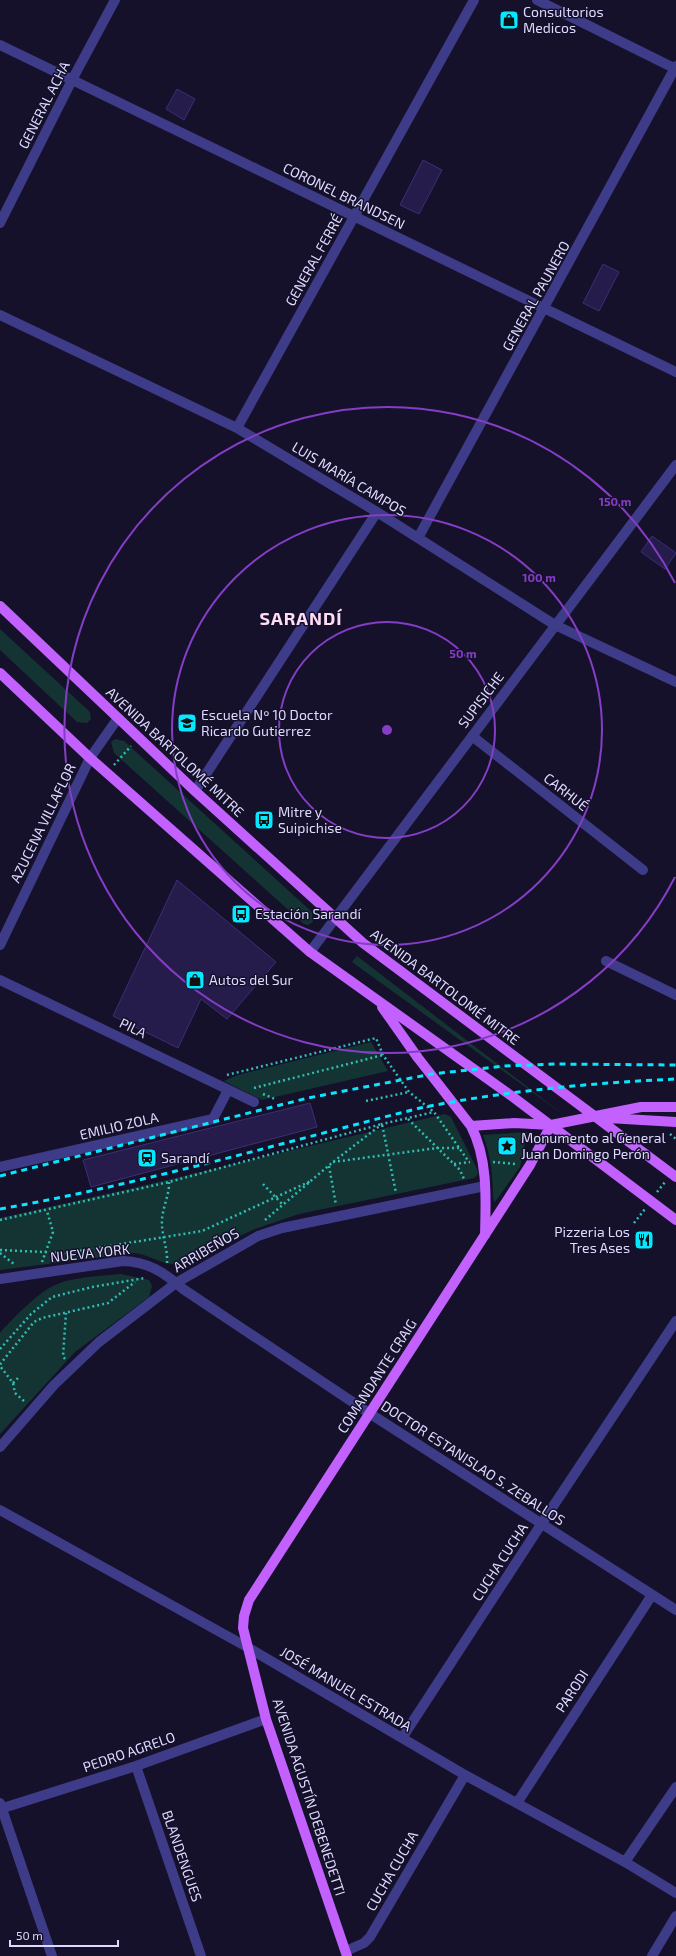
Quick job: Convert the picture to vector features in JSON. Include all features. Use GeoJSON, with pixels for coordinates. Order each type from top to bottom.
{"type":"FeatureCollection","features":[{"type":"Feature","properties":{"kind":"main road","name":"AVENIDA BARTOLOMÉ MITRE"},"geometry":{"type":"LineString","coordinates":[[0,606],[195,790],[335,920],[363,944],[676,1177]]}},
{"type":"Feature","properties":{"kind":"main road"},"geometry":{"type":"LineString","coordinates":[[0,673],[90,758],[310,952],[551,1125],[676,1220]]}},
{"type":"Feature","properties":{"kind":"main road"},"geometry":{"type":"LineString","coordinates":[[377,1000],[418,1058],[471,1126],[477,1139],[485,1186],[485,1235]]}},
{"type":"Feature","properties":{"kind":"main road"},"geometry":{"type":"LineString","coordinates":[[471,1126],[514,1123],[551,1125],[642,1107],[676,1107]]}},
{"type":"Feature","properties":{"kind":"main road"},"geometry":{"type":"LineString","coordinates":[[594,1117],[676,1122]]}},
{"type":"Feature","properties":{"kind":"main road","name":"COMANDANTE CRAIG"},"geometry":{"type":"LineString","coordinates":[[247,1647],[243,1628],[244,1616],[250,1600],[530,1165],[551,1125]]}},
{"type":"Feature","properties":{"kind":"main road","name":"AVENIDA AGUSTÍN DEBENEDETTI"},"geometry":{"type":"LineString","coordinates":[[247,1647],[266,1719],[346,1954]]}},
{"type":"Feature","properties":{"kind":"street","name":"GENERAL ACHA"},"geometry":{"type":"LineString","coordinates":[[0,223],[72,80],[115,0]]}},
{"type":"Feature","properties":{"kind":"street","name":"GENERAL FERRÉ"},"geometry":{"type":"LineString","coordinates":[[237,428],[474,0]]}},
{"type":"Feature","properties":{"kind":"street"},"geometry":{"type":"LineString","coordinates":[[537,0],[550,3],[676,68]]}},
{"type":"Feature","properties":{"kind":"street","name":"CORONEL BRANDSEN"},"geometry":{"type":"LineString","coordinates":[[0,45],[676,372]]}},
{"type":"Feature","properties":{"kind":"street","name":"GENERAL PAUNERO"},"geometry":{"type":"LineString","coordinates":[[418,538],[676,68]]}},
{"type":"Feature","properties":{"kind":"street","name":"LUIS MARÍA CAMPOS"},"geometry":{"type":"LineString","coordinates":[[0,315],[237,428],[377,512],[555,624],[676,682]]}},
{"type":"Feature","properties":{"kind":"street","name":"SUPISICHE"},"geometry":{"type":"LineString","coordinates":[[310,952],[555,624],[676,465]]}},
{"type":"Feature","properties":{"kind":"street"},"geometry":{"type":"LineString","coordinates":[[195,790],[377,512]]}},
{"type":"Feature","properties":{"kind":"street","name":"AZUCENA VILLAFLOR"},"geometry":{"type":"LineString","coordinates":[[0,945],[90,758],[118,718]]}},
{"type":"Feature","properties":{"kind":"street","name":"CARHUÉ"},"geometry":{"type":"LineString","coordinates":[[472,736],[643,870]]}},
{"type":"Feature","properties":{"kind":"street"},"geometry":{"type":"LineString","coordinates":[[606,961],[676,995]]}},
{"type":"Feature","properties":{"kind":"street","name":"PILA"},"geometry":{"type":"LineString","coordinates":[[0,980],[254,1102]]}},
{"type":"Feature","properties":{"kind":"street","name":"EMILIO ZOLA"},"geometry":{"type":"LineString","coordinates":[[0,1167],[213,1119],[228,1090]]}},
{"type":"Feature","properties":{"kind":"street","name":"ARRIBEÑOS"},"geometry":{"type":"LineString","coordinates":[[0,1447],[72,1367],[99,1342],[176,1283],[258,1236],[282,1228],[468,1188],[485,1186]]}},
{"type":"Feature","properties":{"kind":"street","name":"NUEVA YORK"},"geometry":{"type":"LineString","coordinates":[[0,1279],[123,1261],[138,1262],[153,1267],[165,1273],[176,1283]]}},
{"type":"Feature","properties":{"kind":"street","name":"DOCTOR ESTANISLAO S. ZEBALLOS"},"geometry":{"type":"LineString","coordinates":[[176,1283],[182,1289],[369,1413],[676,1610]]}},
{"type":"Feature","properties":{"kind":"street","name":"CUCHA CUCHA"},"geometry":{"type":"LineString","coordinates":[[402,1738],[676,1321]]}},
{"type":"Feature","properties":{"kind":"street","name":"JOSÉ MANUEL ESTRADA"},"geometry":{"type":"LineString","coordinates":[[0,1510],[247,1647],[465,1775],[625,1862],[676,1893]]}},
{"type":"Feature","properties":{"kind":"street","name":"PARODI"},"geometry":{"type":"LineString","coordinates":[[517,1803],[652,1595]]}},
{"type":"Feature","properties":{"kind":"street","name":"PEDRO AGRELO"},"geometry":{"type":"LineString","coordinates":[[1,1806],[136,1766],[266,1719]]}},
{"type":"Feature","properties":{"kind":"street","name":"BLANDENGUES"},"geometry":{"type":"LineString","coordinates":[[136,1766],[201,1956]]}},
{"type":"Feature","properties":{"kind":"street","name":"CUCHA CUCHA"},"geometry":{"type":"LineString","coordinates":[[346,1954],[364,1943],[370,1937],[465,1775]]}},
{"type":"Feature","properties":{"kind":"street"},"geometry":{"type":"LineString","coordinates":[[625,1862],[672,1803],[676,1787]]}},
{"type":"Feature","properties":{"kind":"street"},"geometry":{"type":"LineString","coordinates":[[1,1806],[52,1956]]}},
{"type":"Feature","properties":{"kind":"street"},"geometry":{"type":"LineString","coordinates":[[652,1956],[676,1916]]}},
{"type":"Feature","properties":{"kind":"path"},"geometry":{"type":"LineString","coordinates":[[108,773],[139,737]]}},
{"type":"Feature","properties":{"kind":"path"},"geometry":{"type":"LineString","coordinates":[[214,1083],[230,1073],[376,1038],[383,1055],[409,1092],[434,1112],[461,1148],[469,1162]]}},
{"type":"Feature","properties":{"kind":"path"},"geometry":{"type":"LineString","coordinates":[[252,1089],[383,1055]]}},
{"type":"Feature","properties":{"kind":"path"},"geometry":{"type":"LineString","coordinates":[[366,1101],[409,1092]]}},
{"type":"Feature","properties":{"kind":"path"},"geometry":{"type":"LineString","coordinates":[[0,1220],[47,1211],[169,1182],[382,1124],[434,1112]]}},
{"type":"Feature","properties":{"kind":"path"},"geometry":{"type":"LineString","coordinates":[[407,1119],[460,1170],[468,1188]]}},
{"type":"Feature","properties":{"kind":"path"},"geometry":{"type":"LineString","coordinates":[[382,1124],[398,1203]]}},
{"type":"Feature","properties":{"kind":"path"},"geometry":{"type":"LineString","coordinates":[[260,1225],[328,1166],[382,1124]]}},
{"type":"Feature","properties":{"kind":"path"},"geometry":{"type":"LineString","coordinates":[[333,1162],[436,1148],[461,1148]]}},
{"type":"Feature","properties":{"kind":"path"},"geometry":{"type":"LineString","coordinates":[[454,1164],[482,1162],[530,1165]]}},
{"type":"Feature","properties":{"kind":"path"},"geometry":{"type":"LineString","coordinates":[[328,1166],[338,1216]]}},
{"type":"Feature","properties":{"kind":"path"},"geometry":{"type":"LineString","coordinates":[[0,1250],[66,1253],[202,1231],[311,1181]]}},
{"type":"Feature","properties":{"kind":"path"},"geometry":{"type":"LineString","coordinates":[[0,1349],[32,1314],[52,1297],[92,1287],[137,1280],[165,1273],[167,1255],[163,1238],[162,1218],[170,1187],[169,1182]]}},
{"type":"Feature","properties":{"kind":"path"},"geometry":{"type":"LineString","coordinates":[[263,1184],[283,1205]]}},
{"type":"Feature","properties":{"kind":"path"},"geometry":{"type":"LineString","coordinates":[[38,1273],[53,1232],[47,1211]]}},
{"type":"Feature","properties":{"kind":"path"},"geometry":{"type":"LineString","coordinates":[[34,1408],[15,1393],[13,1383],[2,1370],[1,1363],[34,1322],[66,1312],[108,1303],[137,1280]]}},
{"type":"Feature","properties":{"kind":"path"},"geometry":{"type":"LineString","coordinates":[[66,1312],[63,1356],[72,1367]]}},
{"type":"Feature","properties":{"kind":"path"},"geometry":{"type":"LineString","coordinates":[[13,1383],[18,1378]]}},
{"type":"Feature","properties":{"kind":"green space"},"geometry":{"type":"Polygon","coordinates":[[[0,629],[90,712],[91,719],[87,723],[77,722],[0,650],[0,629]]]}},
{"type":"Feature","properties":{"kind":"green space"},"geometry":{"type":"Polygon","coordinates":[[[115,739],[124,741],[312,912],[313,922],[308,925],[304,924],[114,753],[111,742],[115,739]]]}},
{"type":"Feature","properties":{"kind":"green space"},"geometry":{"type":"Polygon","coordinates":[[[357,956],[564,1115],[352,962],[357,956]]]}},
{"type":"Feature","properties":{"kind":"green space"},"geometry":{"type":"Polygon","coordinates":[[[371,1042],[388,1071],[262,1100],[224,1081],[238,1075],[371,1042]]]}},
{"type":"Feature","properties":{"kind":"green space"},"geometry":{"type":"Polygon","coordinates":[[[445,1114],[451,1117],[477,1169],[478,1174],[474,1178],[299,1214],[255,1229],[178,1264],[162,1262],[135,1253],[0,1270],[0,1218],[445,1114]]]}},
{"type":"Feature","properties":{"kind":"green space"},"geometry":{"type":"Polygon","coordinates":[[[527,1132],[520,1167],[495,1202],[493,1198],[490,1159],[483,1135],[527,1132]]]}},
{"type":"Feature","properties":{"kind":"green space"},"geometry":{"type":"Polygon","coordinates":[[[121,1274],[149,1280],[152,1286],[149,1297],[75,1352],[0,1434],[0,1333],[31,1301],[51,1287],[75,1279],[121,1274]]]}},
{"type":"Feature","properties":{"kind":"building"},"geometry":{"type":"Polygon","coordinates":[[[177,89],[195,99],[184,120],[166,109],[177,89]]]}},
{"type":"Feature","properties":{"kind":"building"},"geometry":{"type":"Polygon","coordinates":[[[423,160],[442,170],[419,214],[400,205],[423,160]]]}},
{"type":"Feature","properties":{"kind":"building"},"geometry":{"type":"Polygon","coordinates":[[[603,264],[619,272],[599,311],[583,303],[603,264]]]}},
{"type":"Feature","properties":{"kind":"building"},"geometry":{"type":"Polygon","coordinates":[[[652,536],[676,553],[665,569],[641,552],[652,536]]]}},
{"type":"Feature","properties":{"kind":"building","name":"Autos del Sur"},"geometry":{"type":"Polygon","coordinates":[[[177,880],[276,962],[227,1019],[201,999],[178,1048],[113,1016],[177,880]]]}},
{"type":"Feature","properties":{"kind":"building"},"geometry":{"type":"Polygon","coordinates":[[[310,1103],[317,1127],[91,1187],[83,1160],[310,1103]]]}},
{"type":"Feature","properties":{"kind":"railway"},"geometry":{"type":"LineString","coordinates":[[0,1176],[308,1098],[432,1074],[505,1066],[555,1064],[676,1065]]}},
{"type":"Feature","properties":{"kind":"railway"},"geometry":{"type":"LineString","coordinates":[[0,1209],[106,1188],[420,1108],[516,1092],[676,1079]]}},
{"type":"Feature","properties":{"kind":"place","name":"Consultorios Medicos"},"geometry":{"type":"Point","coordinates":[509,20]}},
{"type":"Feature","properties":{"kind":"place","name":"Escuela Nº 10 Doctor Ricardo Gutierrez"},"geometry":{"type":"Point","coordinates":[187,723]}},
{"type":"Feature","properties":{"kind":"place","name":"Mitre y Suipichise"},"geometry":{"type":"Point","coordinates":[264,820]}},
{"type":"Feature","properties":{"kind":"place","name":"Estación Sarandí"},"geometry":{"type":"Point","coordinates":[241,914]}},
{"type":"Feature","properties":{"kind":"place","name":"Autos del Sur"},"geometry":{"type":"Point","coordinates":[195,980]}},
{"type":"Feature","properties":{"kind":"place","name":"Monumento al General Juan Domingo Perón"},"geometry":{"type":"Point","coordinates":[507,1146]}},
{"type":"Feature","properties":{"kind":"place","name":"Sarandí"},"geometry":{"type":"Point","coordinates":[147,1158]}},
{"type":"Feature","properties":{"kind":"place","name":"Pizzeria Los Tres Ases"},"geometry":{"type":"Point","coordinates":[644,1240]}},
{"type":"Feature","properties":{"kind":"district","name":"SARANDÍ"},"geometry":{"type":"Point","coordinates":[301,619]}}]}
